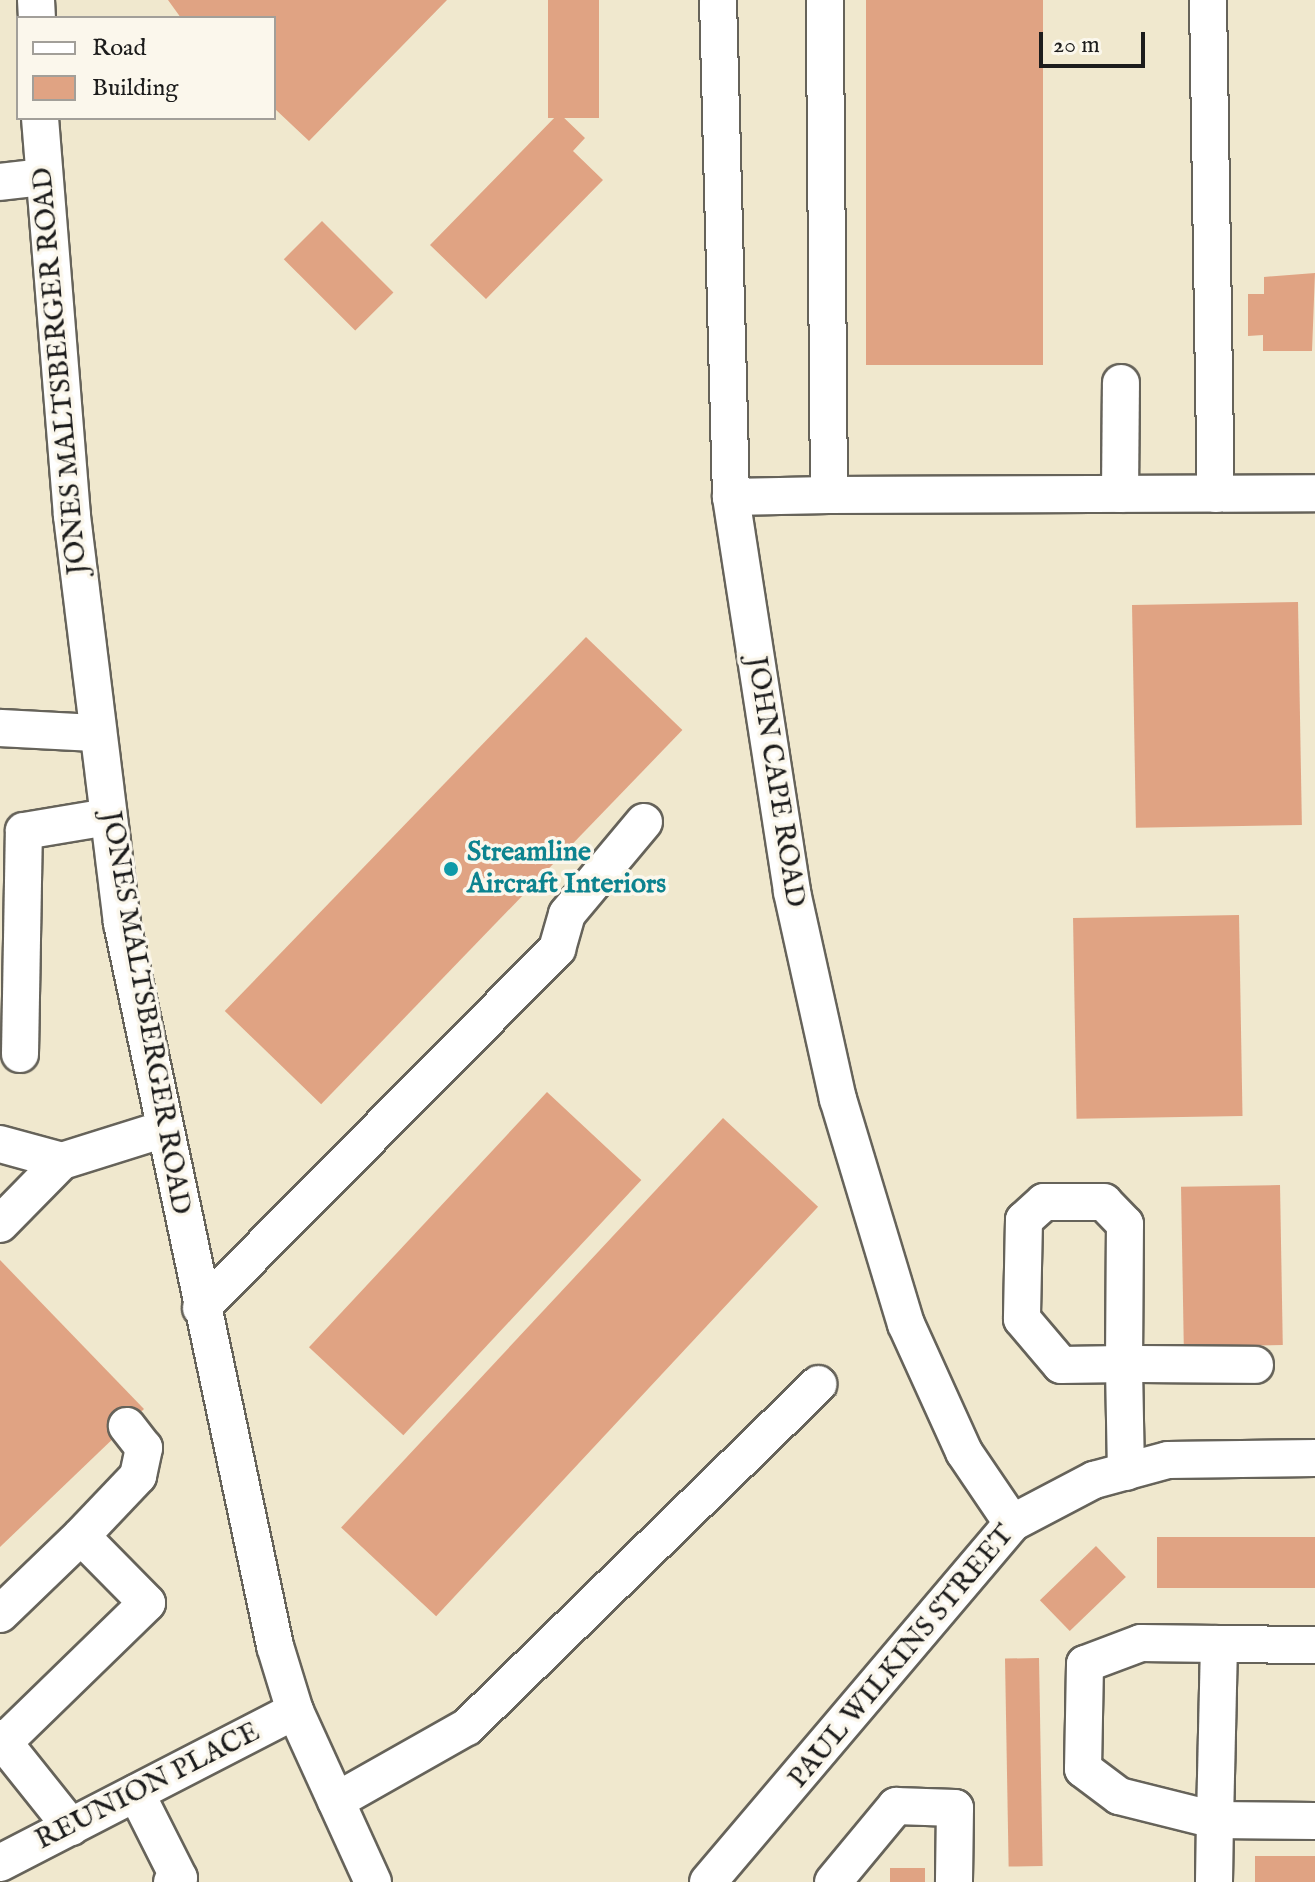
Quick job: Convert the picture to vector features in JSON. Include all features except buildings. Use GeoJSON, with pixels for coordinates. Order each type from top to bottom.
{"type":"FeatureCollection","features":[{"type":"Feature","properties":{"kind":"street","name":"JOHN CAPE ROAD"},"geometry":{"type":"LineString","coordinates":[[718,0],[731,497],[792,892],[838,1099],[906,1324],[964,1452],[1012,1523]]}},
{"type":"Feature","properties":{"kind":"street"},"geometry":{"type":"LineString","coordinates":[[825,0],[829,495]]}},
{"type":"Feature","properties":{"kind":"street"},"geometry":{"type":"LineString","coordinates":[[1208,0],[1216,494]]}},
{"type":"Feature","properties":{"kind":"street","name":"JONES MALTSBERGER ROAD"},"geometry":{"type":"LineString","coordinates":[[40,120],[96,733],[164,1129],[201,1308],[295,1711],[373,1882]]}},
{"type":"Feature","properties":{"kind":"street"},"geometry":{"type":"LineString","coordinates":[[0,182],[44,177]]}},
{"type":"Feature","properties":{"kind":"street"},"geometry":{"type":"LineString","coordinates":[[1120,494],[1121,383]]}},
{"type":"Feature","properties":{"kind":"street"},"geometry":{"type":"LineString","coordinates":[[731,497],[1315,493]]}},
{"type":"Feature","properties":{"kind":"street"},"geometry":{"type":"LineString","coordinates":[[0,728],[96,733]]}},
{"type":"Feature","properties":{"kind":"street"},"geometry":{"type":"LineString","coordinates":[[20,1054],[24,831],[108,817]]}},
{"type":"Feature","properties":{"kind":"street"},"geometry":{"type":"LineString","coordinates":[[201,1308],[557,949],[567,914],[644,822]]}},
{"type":"Feature","properties":{"kind":"street"},"geometry":{"type":"LineString","coordinates":[[0,1224],[62,1161],[164,1129]]}},
{"type":"Feature","properties":{"kind":"street"},"geometry":{"type":"LineString","coordinates":[[0,1144],[62,1161]]}},
{"type":"Feature","properties":{"kind":"street"},"geometry":{"type":"LineString","coordinates":[[1126,1472],[1124,1364],[1125,1224],[1104,1202],[1044,1202],[1024,1220],[1022,1319],[1061,1365],[1124,1364],[1255,1365]]}},
{"type":"Feature","properties":{"kind":"street"},"geometry":{"type":"LineString","coordinates":[[336,1801],[467,1727],[818,1384]]}},
{"type":"Feature","properties":{"kind":"street"},"geometry":{"type":"LineString","coordinates":[[0,1614],[138,1476],[144,1448],[127,1426]]}},
{"type":"Feature","properties":{"kind":"street","name":"PAUL WILKINS STREET"},"geometry":{"type":"LineString","coordinates":[[719,1877],[1012,1523],[1126,1472],[1168,1460],[1315,1458]]}},
{"type":"Feature","properties":{"kind":"street"},"geometry":{"type":"LineString","coordinates":[[71,1827],[2,1740],[147,1603],[81,1536]]}},
{"type":"Feature","properties":{"kind":"street"},"geometry":{"type":"LineString","coordinates":[[1315,1645],[1141,1643],[1085,1664],[1083,1754],[1083,1769],[1119,1796],[1215,1820],[1315,1821]]}},
{"type":"Feature","properties":{"kind":"street"},"geometry":{"type":"LineString","coordinates":[[1214,1882],[1219,1644]]}},
{"type":"Feature","properties":{"kind":"street","name":"REUNION PLACE"},"geometry":{"type":"LineString","coordinates":[[0,1863],[295,1711]]}},
{"type":"Feature","properties":{"kind":"street"},"geometry":{"type":"LineString","coordinates":[[136,1793],[179,1878],[172,1882]]}},
{"type":"Feature","properties":{"kind":"street"},"geometry":{"type":"LineString","coordinates":[[833,1882],[896,1806],[955,1808],[954,1882]]}},
{"type":"Feature","properties":{"kind":"place","name":"Streamline Aircraft Interiors"},"geometry":{"type":"Point","coordinates":[451,869]}}]}
